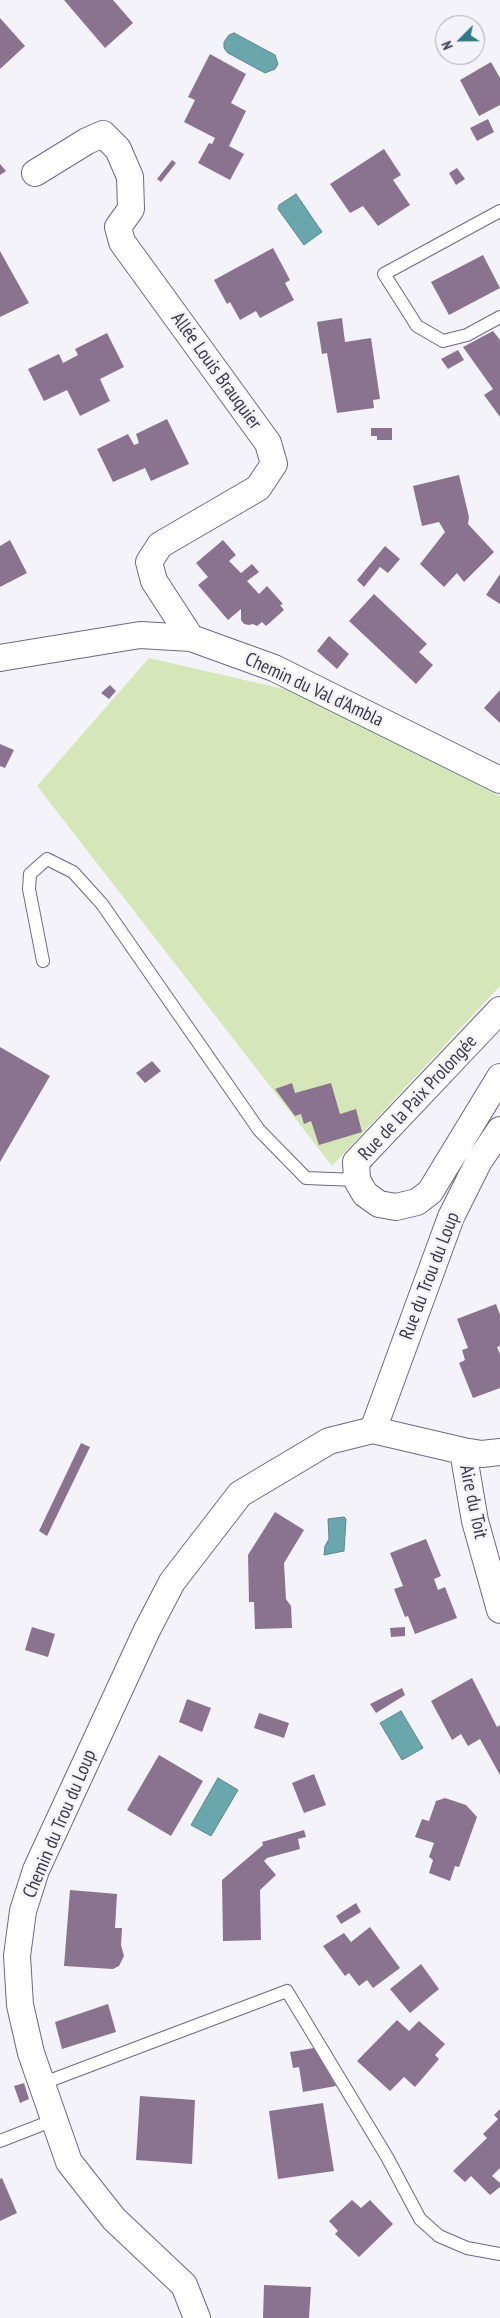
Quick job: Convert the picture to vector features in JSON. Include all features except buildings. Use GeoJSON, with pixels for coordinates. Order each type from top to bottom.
{"type":"FeatureCollection","features":[{"type":"Feature","properties":{"kind":"street","name":"Allée Louis Brauquier"},"geometry":{"type":"LineString","coordinates":[[34,173],[87,140],[103,134],[118,149],[130,177],[131,209],[118,226],[122,242],[268,443],[274,464],[258,488],[160,545],[149,562],[154,581],[191,638]]}},
{"type":"Feature","properties":{"kind":"street","name":"Chemin du Val d'Ambla"},"geometry":{"type":"LineString","coordinates":[[0,658],[140,635],[191,638],[274,668],[500,780]]}},
{"type":"Feature","properties":{"kind":"street","name":"Rue de la Paix Prolongée"},"geometry":{"type":"LineString","coordinates":[[500,1010],[356,1162],[357,1180],[366,1194],[379,1204],[396,1207],[418,1202],[430,1192],[500,1077]]}},
{"type":"Feature","properties":{"kind":"street","name":"Rue du Trou du Loup"},"geometry":{"type":"LineString","coordinates":[[373,1430],[451,1217],[479,1161],[500,1130]]}},
{"type":"Feature","properties":{"kind":"street"},"geometry":{"type":"LineString","coordinates":[[373,1430],[462,1451],[482,1454],[500,1452]]}},
{"type":"Feature","properties":{"kind":"street","name":"Chemin du Trou du Loup"},"geometry":{"type":"LineString","coordinates":[[197,2318],[184,2285],[114,2219],[69,2162],[31,2053],[20,2005],[17,1956],[23,1911],[36,1870],[147,1630],[172,1582],[240,1494],[329,1441],[373,1430]]}},
{"type":"Feature","properties":{"kind":"street","name":"Aire du Toit"},"geometry":{"type":"LineString","coordinates":[[462,1451],[475,1520],[500,1610]]}},
{"type":"Feature","properties":{"kind":"lane"},"geometry":{"type":"LineString","coordinates":[[500,211],[384,274],[417,326],[443,341],[467,336],[500,318]]}},
{"type":"Feature","properties":{"kind":"lane"},"geometry":{"type":"LineString","coordinates":[[43,961],[30,889],[30,874],[47,859],[74,872],[102,904],[259,1130],[306,1178],[357,1180]]}},
{"type":"Feature","properties":{"kind":"lane"},"geometry":{"type":"LineString","coordinates":[[41,2084],[287,1991],[387,2156],[420,2219],[439,2236],[466,2248],[500,2254]]}},
{"type":"Feature","properties":{"kind":"lane"},"geometry":{"type":"LineString","coordinates":[[0,2141],[54,2120]]}},
{"type":"Feature","properties":{"kind":"green space"},"geometry":{"type":"Polygon","coordinates":[[[149,658],[301,693],[500,796],[500,986],[332,1166],[37,786],[149,658]]]}},
{"type":"Feature","properties":{"kind":"water"},"geometry":{"type":"Polygon","coordinates":[[[234,33],[275,55],[278,64],[275,69],[265,73],[228,53],[224,48],[224,42],[229,35],[234,33]]]}},
{"type":"Feature","properties":{"kind":"water"},"geometry":{"type":"Polygon","coordinates":[[[296,194],[322,232],[304,245],[278,209],[279,205],[296,194]]]}},
{"type":"Feature","properties":{"kind":"water"},"geometry":{"type":"Polygon","coordinates":[[[344,1517],[346,1519],[344,1551],[324,1555],[325,1546],[329,1539],[328,1519],[344,1517]]]}},
{"type":"Feature","properties":{"kind":"water"},"geometry":{"type":"Polygon","coordinates":[[[401,1711],[423,1748],[402,1760],[380,1723],[401,1711]]]}},
{"type":"Feature","properties":{"kind":"water"},"geometry":{"type":"Polygon","coordinates":[[[218,1778],[238,1790],[211,1836],[191,1825],[218,1778]]]}}]}
